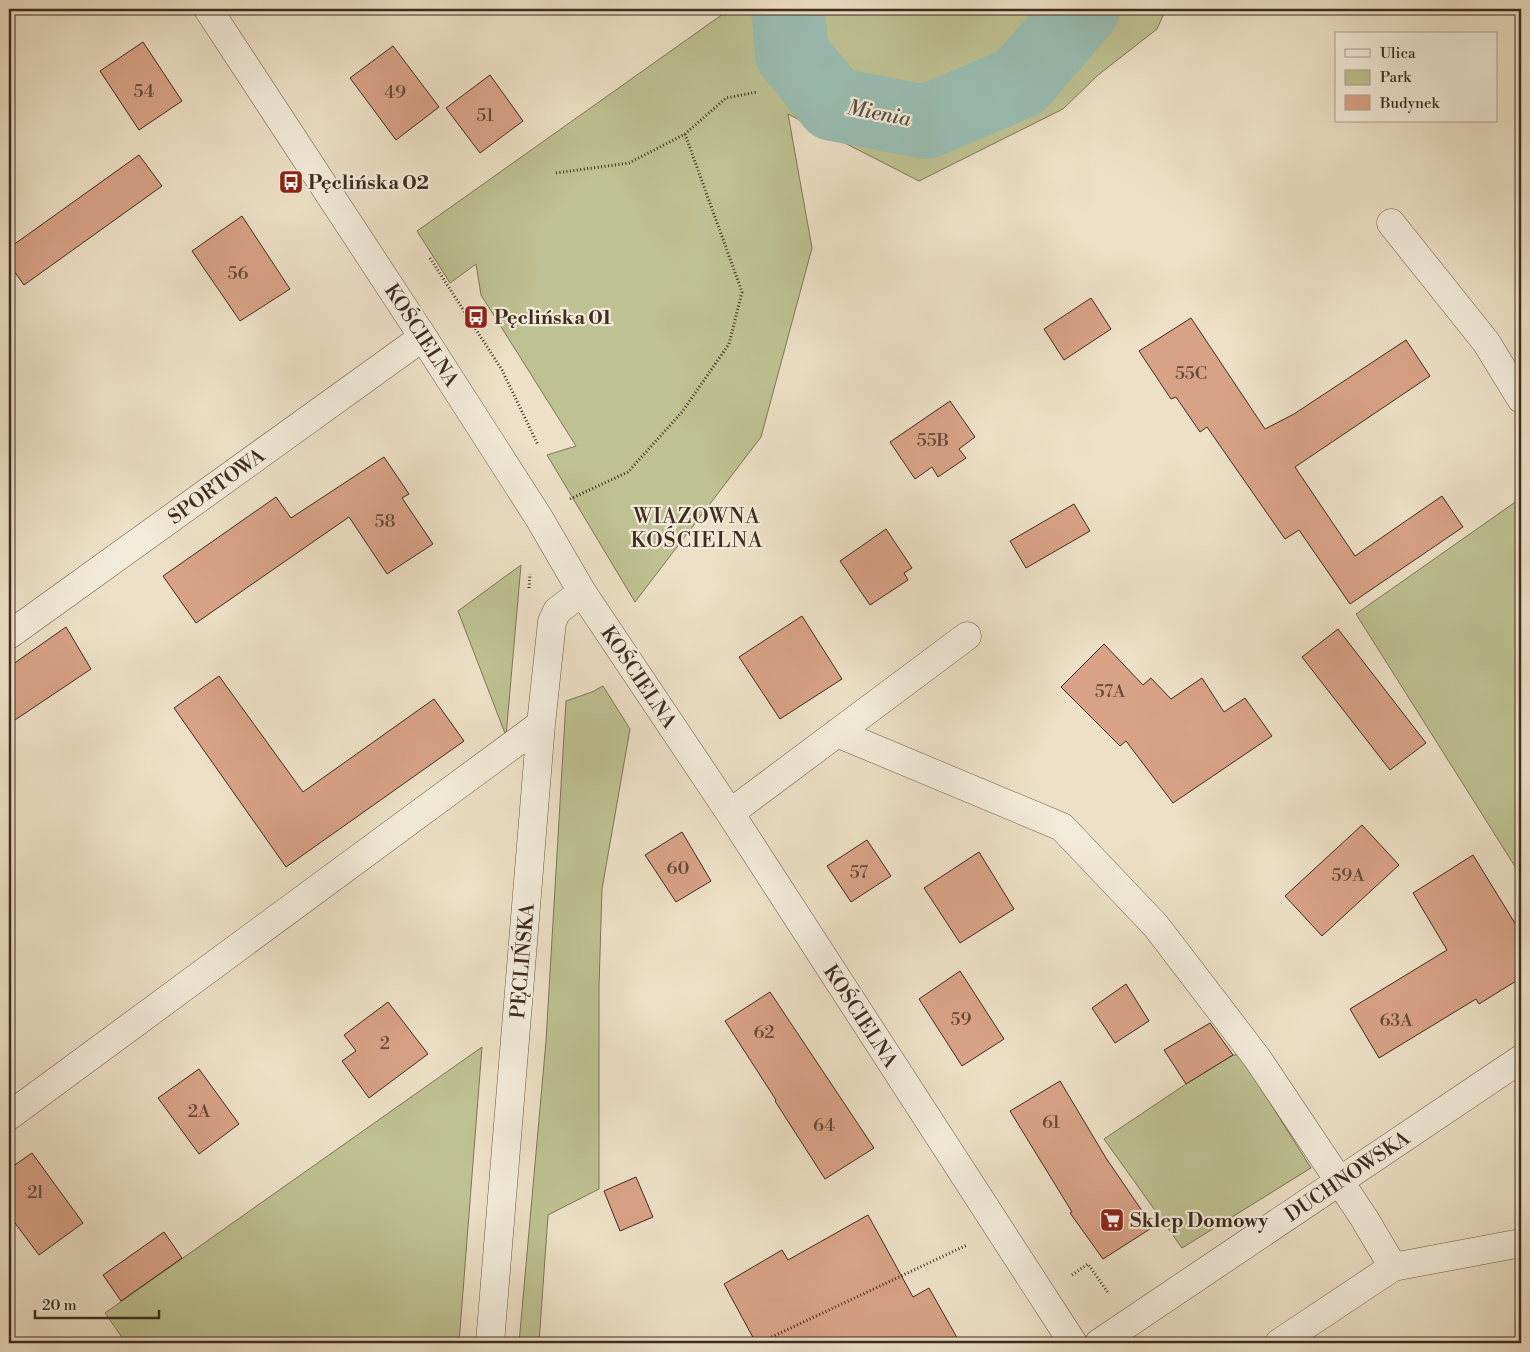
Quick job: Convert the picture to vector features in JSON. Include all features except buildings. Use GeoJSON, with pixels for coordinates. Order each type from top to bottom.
{"type":"FeatureCollection","features":[{"type":"Feature","properties":{"kind":"street","name":"KOŚCIELNA"},"geometry":{"type":"LineString","coordinates":[[208,9],[534,511],[582,592],[730,813],[1073,1343]]}},
{"type":"Feature","properties":{"kind":"street"},"geometry":{"type":"LineString","coordinates":[[1391,224],[1486,342],[1521,398]]}},
{"type":"Feature","properties":{"kind":"street","name":"SPORTOWA"},"geometry":{"type":"LineString","coordinates":[[9,635],[423,338]]}},
{"type":"Feature","properties":{"kind":"street","name":"PĘCLIŃSKA"},"geometry":{"type":"LineString","coordinates":[[490,1343],[541,724],[552,622],[557,611],[582,592]]}},
{"type":"Feature","properties":{"kind":"street"},"geometry":{"type":"LineString","coordinates":[[730,813],[967,636]]}},
{"type":"Feature","properties":{"kind":"street"},"geometry":{"type":"LineString","coordinates":[[9,1116],[541,724]]}},
{"type":"Feature","properties":{"kind":"street"},"geometry":{"type":"LineString","coordinates":[[837,733],[1062,827],[1162,934],[1257,1058],[1364,1218],[1393,1267]]}},
{"type":"Feature","properties":{"kind":"street","name":"DUCHNOWSKA"},"geometry":{"type":"LineString","coordinates":[[1099,1343],[1521,1059]]}},
{"type":"Feature","properties":{"kind":"street"},"geometry":{"type":"LineString","coordinates":[[1279,1343],[1393,1267],[1521,1243]]}},
{"type":"Feature","properties":{"kind":"path"},"geometry":{"type":"LineString","coordinates":[[556,173],[629,163],[685,134],[726,98],[757,92]]}},
{"type":"Feature","properties":{"kind":"path"},"geometry":{"type":"LineString","coordinates":[[564,502],[628,472],[682,412],[728,344],[742,292],[685,134]]}},
{"type":"Feature","properties":{"kind":"path"},"geometry":{"type":"LineString","coordinates":[[430,258],[502,370],[539,449]]}},
{"type":"Feature","properties":{"kind":"path"},"geometry":{"type":"LineString","coordinates":[[759,1343],[962,1248]]}},
{"type":"Feature","properties":{"kind":"path"},"geometry":{"type":"LineString","coordinates":[[1069,1276],[1088,1264],[1112,1298]]}},
{"type":"Feature","properties":{"kind":"path"},"geometry":{"type":"LineString","coordinates":[[1508,1343],[1521,1339]]}},
{"type":"Feature","properties":{"kind":"green space"},"geometry":{"type":"Polygon","coordinates":[[[730,9],[1166,9],[1157,29],[1098,75],[1063,109],[919,181],[788,114],[812,248],[761,437],[635,602],[547,455],[576,446],[481,295],[476,264],[450,283],[417,231],[730,9]]]}},
{"type":"Feature","properties":{"kind":"green space"},"geometry":{"type":"Polygon","coordinates":[[[1521,498],[1521,876],[1356,614],[1521,498]]]}},
{"type":"Feature","properties":{"kind":"green space"},"geometry":{"type":"Polygon","coordinates":[[[521,565],[506,736],[458,611],[521,565]]]}},
{"type":"Feature","properties":{"kind":"green space"},"geometry":{"type":"Polygon","coordinates":[[[603,686],[630,729],[602,889],[599,986],[599,1189],[548,1215],[539,1343],[519,1343],[546,1041],[566,701],[603,686]]]}},
{"type":"Feature","properties":{"kind":"green space"},"geometry":{"type":"Polygon","coordinates":[[[482,1047],[459,1343],[126,1343],[105,1313],[482,1047]]]}},
{"type":"Feature","properties":{"kind":"green space"},"geometry":{"type":"Polygon","coordinates":[[[1233,1055],[1240,1055],[1311,1168],[1182,1248],[1104,1139],[1233,1055]]]}},
{"type":"Feature","properties":{"kind":"waterway","name":"Mienia"},"geometry":{"type":"LineString","coordinates":[[788,9],[792,54],[833,104],[926,122],[1020,82],[1083,9]]}},
{"type":"Feature","properties":{"kind":"place","name":"Pęclińska 02"},"geometry":{"type":"Point","coordinates":[291,182]}},
{"type":"Feature","properties":{"kind":"place","name":"Pęclińska 01"},"geometry":{"type":"Point","coordinates":[476,317]}},
{"type":"Feature","properties":{"kind":"place","name":"Sklep Domowy"},"geometry":{"type":"Point","coordinates":[1112,1220]}},
{"type":"Feature","properties":{"kind":"district","name":"WIĄZOWNA KOŚCIELNA"},"geometry":{"type":"Point","coordinates":[697,528]}}]}
